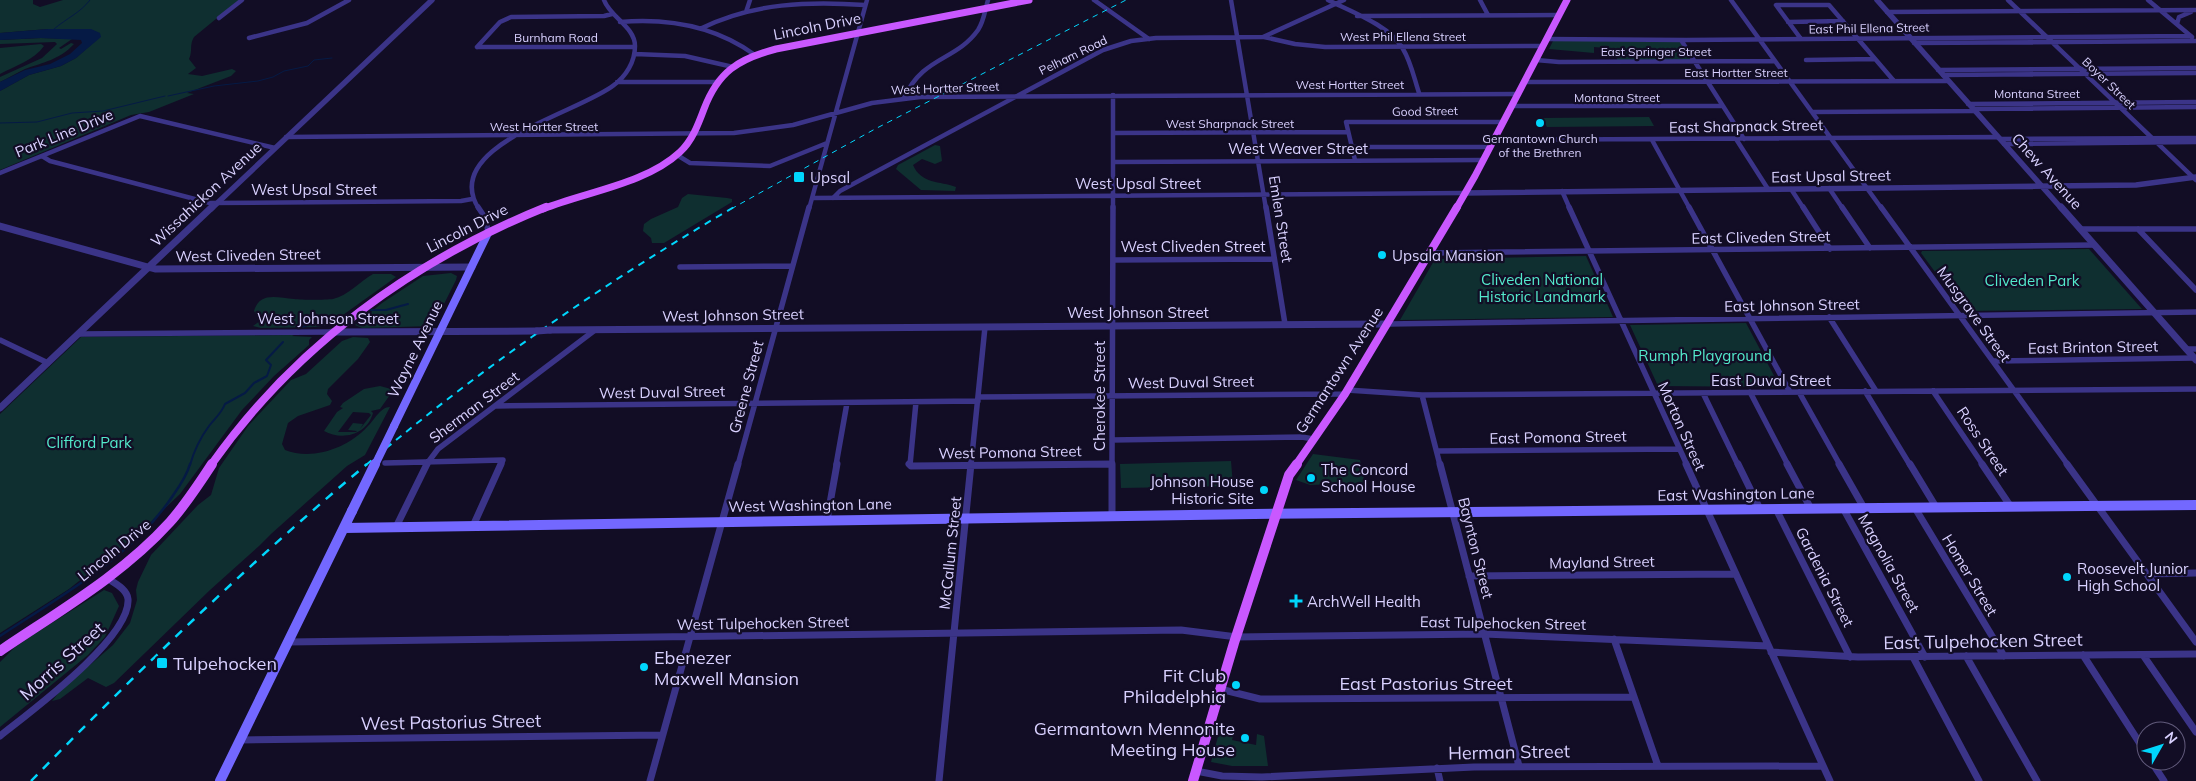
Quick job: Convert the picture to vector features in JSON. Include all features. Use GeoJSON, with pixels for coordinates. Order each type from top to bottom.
{"type":"FeatureCollection","features":[{"type":"Feature","properties":{"kind":"main road","name":"Lincoln Drive"},"geometry":{"type":"LineString","coordinates":[[0,650],[107,578],[143,549],[170,522],[187,501],[223,448],[256,407],[288,373],[332,332],[369,304],[424,267],[488,233],[550,206],[648,171],[677,155],[695,134],[717,82],[733,67],[755,56],[785,47],[1029,0]]}},
{"type":"Feature","properties":{"kind":"main road","name":"Germantown Avenue"},"geometry":{"type":"LineString","coordinates":[[1194,776],[1275,514],[1289,475],[1346,392],[1430,253],[1504,122],[1567,0]]}},
{"type":"Feature","properties":{"kind":"main road","name":"Wayne Avenue"},"geometry":{"type":"LineString","coordinates":[[220,781],[488,233]]}},
{"type":"Feature","properties":{"kind":"main road","name":"East Washington Lane"},"geometry":{"type":"LineString","coordinates":[[1275,514],[2196,505]]}},
{"type":"Feature","properties":{"kind":"main road","name":"West Washington Lane"},"geometry":{"type":"LineString","coordinates":[[344,528],[1275,514]]}},
{"type":"Feature","properties":{"kind":"street"},"geometry":{"type":"LineString","coordinates":[[219,18],[242,0]]}},
{"type":"Feature","properties":{"kind":"street"},"geometry":{"type":"LineString","coordinates":[[248,38],[307,23],[349,0]]}},
{"type":"Feature","properties":{"kind":"street","name":"Wissahickon Avenue"},"geometry":{"type":"LineString","coordinates":[[0,408],[432,0]]}},
{"type":"Feature","properties":{"kind":"street"},"geometry":{"type":"LineString","coordinates":[[488,233],[488,223],[472,199],[471,183],[477,168],[490,152],[510,136],[529,126],[585,104],[617,82],[630,65],[635,54],[631,33],[607,8],[604,0]]}},
{"type":"Feature","properties":{"kind":"street"},"geometry":{"type":"LineString","coordinates":[[746,12],[750,0]]}},
{"type":"Feature","properties":{"kind":"street","name":"Greene Street"},"geometry":{"type":"LineString","coordinates":[[650,781],[867,0]]}},
{"type":"Feature","properties":{"kind":"street"},"geometry":{"type":"LineString","coordinates":[[904,98],[910,84],[920,71],[934,60],[964,43],[975,33],[982,23],[988,0]]}},
{"type":"Feature","properties":{"kind":"street"},"geometry":{"type":"LineString","coordinates":[[1094,0],[1149,39]]}},
{"type":"Feature","properties":{"kind":"street","name":"Emlen Street"},"geometry":{"type":"LineString","coordinates":[[1231,0],[1286,324]]}},
{"type":"Feature","properties":{"kind":"street"},"geometry":{"type":"LineString","coordinates":[[1328,0],[1393,36],[1402,46],[1418,93]]}},
{"type":"Feature","properties":{"kind":"street","name":"Pelham Road"},"geometry":{"type":"LineString","coordinates":[[833,198],[840,192],[1103,50],[1149,39],[1263,37],[1344,0]]}},
{"type":"Feature","properties":{"kind":"street"},"geometry":{"type":"LineString","coordinates":[[1480,0],[1488,15]]}},
{"type":"Feature","properties":{"kind":"street","name":"Musgrave Street"},"geometry":{"type":"LineString","coordinates":[[1732,0],[2196,642]]}},
{"type":"Feature","properties":{"kind":"street","name":"Chew Avenue"},"geometry":{"type":"LineString","coordinates":[[1877,0],[2195,359]]}},
{"type":"Feature","properties":{"kind":"street","name":"Boyer Street"},"geometry":{"type":"LineString","coordinates":[[2008,0],[2195,178]]}},
{"type":"Feature","properties":{"kind":"street"},"geometry":{"type":"LineString","coordinates":[[2148,0],[2196,40]]}},
{"type":"Feature","properties":{"kind":"street"},"geometry":{"type":"LineString","coordinates":[[702,28],[746,12],[804,3],[865,5]]}},
{"type":"Feature","properties":{"kind":"street"},"geometry":{"type":"LineString","coordinates":[[1801,39],[1776,6],[1829,5],[1894,81]]}},
{"type":"Feature","properties":{"kind":"street"},"geometry":{"type":"LineString","coordinates":[[1887,12],[2196,10]]}},
{"type":"Feature","properties":{"kind":"street"},"geometry":{"type":"LineString","coordinates":[[2177,24],[2180,16],[2196,10]]}},
{"type":"Feature","properties":{"kind":"street","name":"Burnham Road"},"geometry":{"type":"LineString","coordinates":[[612,14],[604,16],[511,17],[500,22],[477,47],[635,47]]}},
{"type":"Feature","properties":{"kind":"street"},"geometry":{"type":"LineString","coordinates":[[1357,16],[1559,15]]}},
{"type":"Feature","properties":{"kind":"street"},"geometry":{"type":"LineString","coordinates":[[1788,22],[1844,21]]}},
{"type":"Feature","properties":{"kind":"street"},"geometry":{"type":"LineString","coordinates":[[620,22],[672,23],[702,28],[733,40],[755,56]]}},
{"type":"Feature","properties":{"kind":"street","name":"East Phil Ellena Street"},"geometry":{"type":"LineString","coordinates":[[1912,40],[2191,36]]}},
{"type":"Feature","properties":{"kind":"street","name":"West Phil Ellena Street"},"geometry":{"type":"LineString","coordinates":[[1263,37],[1317,46],[1543,46]]}},
{"type":"Feature","properties":{"kind":"street","name":"East Phil Ellena Street"},"geometry":{"type":"LineString","coordinates":[[1547,39],[1760,40],[1858,38],[2051,42],[2196,40]]}},
{"type":"Feature","properties":{"kind":"street"},"geometry":{"type":"LineString","coordinates":[[1682,40],[1744,139]]}},
{"type":"Feature","properties":{"kind":"street"},"geometry":{"type":"LineString","coordinates":[[635,54],[686,54],[707,58],[733,67]]}},
{"type":"Feature","properties":{"kind":"street"},"geometry":{"type":"LineString","coordinates":[[1806,60],[1875,59]]}},
{"type":"Feature","properties":{"kind":"street","name":"East Springer Street"},"geometry":{"type":"LineString","coordinates":[[1536,60],[1559,62],[1775,61]]}},
{"type":"Feature","properties":{"kind":"street"},"geometry":{"type":"LineString","coordinates":[[1941,72],[2079,68],[2196,68]]}},
{"type":"Feature","properties":{"kind":"street"},"geometry":{"type":"LineString","coordinates":[[1941,72],[2196,73]]}},
{"type":"Feature","properties":{"kind":"street","name":"East Hortter Street"},"geometry":{"type":"LineString","coordinates":[[1524,82],[1948,81]]}},
{"type":"Feature","properties":{"kind":"street"},"geometry":{"type":"LineString","coordinates":[[617,82],[717,82]]}},
{"type":"Feature","properties":{"kind":"street","name":"West Hortter Street"},"geometry":{"type":"LineString","coordinates":[[286,137],[695,134],[768,130],[866,104],[904,98],[1418,93],[1519,94]]}},
{"type":"Feature","properties":{"kind":"street","name":"Cherokee Street"},"geometry":{"type":"LineString","coordinates":[[1112,516],[1113,96]]}},
{"type":"Feature","properties":{"kind":"street","name":"Montana Street"},"geometry":{"type":"LineString","coordinates":[[1968,104],[2196,102]]}},
{"type":"Feature","properties":{"kind":"street","name":"Montana Street"},"geometry":{"type":"LineString","coordinates":[[1512,106],[1723,106]]}},
{"type":"Feature","properties":{"kind":"street","name":"Montana Street"},"geometry":{"type":"LineString","coordinates":[[1812,112],[2196,107]]}},
{"type":"Feature","properties":{"kind":"street","name":"Park Line Drive"},"geometry":{"type":"LineString","coordinates":[[0,173],[138,116],[275,148]]}},
{"type":"Feature","properties":{"kind":"street","name":"Good Street"},"geometry":{"type":"LineString","coordinates":[[1348,132],[1346,122],[1504,122]]}},
{"type":"Feature","properties":{"kind":"street"},"geometry":{"type":"LineString","coordinates":[[1348,132],[1355,160]]}},
{"type":"Feature","properties":{"kind":"street","name":"West Sharpnack Street"},"geometry":{"type":"LineString","coordinates":[[1113,133],[1348,132]]}},
{"type":"Feature","properties":{"kind":"street","name":"East Sharpnack Street"},"geometry":{"type":"LineString","coordinates":[[1492,144],[1831,138],[2196,142]]}},
{"type":"Feature","properties":{"kind":"street","name":"East Sharpnack Street"},"geometry":{"type":"LineString","coordinates":[[2001,140],[2196,138]]}},
{"type":"Feature","properties":{"kind":"street"},"geometry":{"type":"LineString","coordinates":[[1736,139],[1768,189]]}},
{"type":"Feature","properties":{"kind":"street"},"geometry":{"type":"LineString","coordinates":[[1652,140],[1790,392]]}},
{"type":"Feature","properties":{"kind":"street"},"geometry":{"type":"LineString","coordinates":[[677,155],[690,163],[770,166],[787,161],[816,146],[827,144]]}},
{"type":"Feature","properties":{"kind":"street"},"geometry":{"type":"LineString","coordinates":[[1352,147],[1492,144]]}},
{"type":"Feature","properties":{"kind":"street","name":"West Upsal Street"},"geometry":{"type":"LineString","coordinates":[[42,156],[50,161],[208,203],[461,201],[472,199]]}},
{"type":"Feature","properties":{"kind":"street","name":"West Weaver Street"},"geometry":{"type":"LineString","coordinates":[[1113,162],[1483,160]]}},
{"type":"Feature","properties":{"kind":"street","name":"East Upsal Street"},"geometry":{"type":"LineString","coordinates":[[1465,193],[2141,185],[2195,178]]}},
{"type":"Feature","properties":{"kind":"street"},"geometry":{"type":"LineString","coordinates":[[1829,188],[1870,248]]}},
{"type":"Feature","properties":{"kind":"street"},"geometry":{"type":"LineString","coordinates":[[1791,189],[1830,249]]}},
{"type":"Feature","properties":{"kind":"street","name":"Morton Street"},"geometry":{"type":"LineString","coordinates":[[1562,191],[1830,781]]}},
{"type":"Feature","properties":{"kind":"street","name":"West Upsal Street"},"geometry":{"type":"LineString","coordinates":[[812,198],[1465,193]]}},
{"type":"Feature","properties":{"kind":"street","name":"West Cliveden Street"},"geometry":{"type":"LineString","coordinates":[[0,226],[148,268],[472,267]]}},
{"type":"Feature","properties":{"kind":"street"},"geometry":{"type":"LineString","coordinates":[[2080,229],[2196,228]]}},
{"type":"Feature","properties":{"kind":"street"},"geometry":{"type":"LineString","coordinates":[[2138,229],[2196,290]]}},
{"type":"Feature","properties":{"kind":"street","name":"East Cliveden Street"},"geometry":{"type":"LineString","coordinates":[[1430,253],[2094,245]]}},
{"type":"Feature","properties":{"kind":"street","name":"West Cliveden Street"},"geometry":{"type":"LineString","coordinates":[[1113,260],[1274,259]]}},
{"type":"Feature","properties":{"kind":"street"},"geometry":{"type":"LineString","coordinates":[[680,267],[792,266]]}},
{"type":"Feature","properties":{"kind":"street","name":"East Johnson Street"},"geometry":{"type":"LineString","coordinates":[[1388,324],[2196,312]]}},
{"type":"Feature","properties":{"kind":"street"},"geometry":{"type":"LineString","coordinates":[[1829,317],[1876,391]]}},
{"type":"Feature","properties":{"kind":"street","name":"West Johnson Street"},"geometry":{"type":"LineString","coordinates":[[79,334],[1388,324]]}},
{"type":"Feature","properties":{"kind":"street","name":"McCallum Street"},"geometry":{"type":"LineString","coordinates":[[939,781],[985,327]]}},
{"type":"Feature","properties":{"kind":"street","name":"Sherman Street"},"geometry":{"type":"LineString","coordinates":[[396,527],[427,462],[444,444],[595,330]]}},
{"type":"Feature","properties":{"kind":"street"},"geometry":{"type":"LineString","coordinates":[[0,340],[48,363]]}},
{"type":"Feature","properties":{"kind":"street"},"geometry":{"type":"LineString","coordinates":[[2186,349],[2196,349]]}},
{"type":"Feature","properties":{"kind":"street","name":"East Brinton Street"},"geometry":{"type":"LineString","coordinates":[[1993,361],[2195,359]]}},
{"type":"Feature","properties":{"kind":"street","name":"East Duval Street"},"geometry":{"type":"LineString","coordinates":[[1346,392],[1422,395],[2196,389]]}},
{"type":"Feature","properties":{"kind":"street","name":"Ross Street"},"geometry":{"type":"LineString","coordinates":[[1933,391],[2010,507]]}},
{"type":"Feature","properties":{"kind":"street","name":"West Duval Street"},"geometry":{"type":"LineString","coordinates":[[496,406],[916,402],[1112,395],[1346,392]]}},
{"type":"Feature","properties":{"kind":"street"},"geometry":{"type":"LineString","coordinates":[[1703,392],[1760,509]]}},
{"type":"Feature","properties":{"kind":"street"},"geometry":{"type":"LineString","coordinates":[[1750,392],[1811,508]]}},
{"type":"Feature","properties":{"kind":"street","name":"Magnolia Street"},"geometry":{"type":"LineString","coordinates":[[1799,392],[1864,508]]}},
{"type":"Feature","properties":{"kind":"street"},"geometry":{"type":"LineString","coordinates":[[1864,392],[1936,507]]}},
{"type":"Feature","properties":{"kind":"street","name":"Baynton Street"},"geometry":{"type":"LineString","coordinates":[[1422,395],[1519,766]]}},
{"type":"Feature","properties":{"kind":"street","name":"West Pomona Street"},"geometry":{"type":"LineString","coordinates":[[916,402],[909,465],[1112,464]]}},
{"type":"Feature","properties":{"kind":"street"},"geometry":{"type":"LineString","coordinates":[[827,520],[847,403]]}},
{"type":"Feature","properties":{"kind":"street"},"geometry":{"type":"LineString","coordinates":[[1112,440],[1302,437],[1313,439]]}},
{"type":"Feature","properties":{"kind":"street","name":"East Pomona Street"},"geometry":{"type":"LineString","coordinates":[[1437,451],[1679,448]]}},
{"type":"Feature","properties":{"kind":"street"},"geometry":{"type":"LineString","coordinates":[[384,463],[503,460],[473,526]]}},
{"type":"Feature","properties":{"kind":"street","name":"Magnolia Street"},"geometry":{"type":"LineString","coordinates":[[1843,508],[1924,657]]}},
{"type":"Feature","properties":{"kind":"street","name":"Homer Street"},"geometry":{"type":"LineString","coordinates":[[1915,508],[2004,656]]}},
{"type":"Feature","properties":{"kind":"street","name":"Gardenia Street"},"geometry":{"type":"LineString","coordinates":[[1776,509],[1850,657]]}},
{"type":"Feature","properties":{"kind":"street"},"geometry":{"type":"LineString","coordinates":[[2147,574],[2196,573]]}},
{"type":"Feature","properties":{"kind":"street","name":"Mayland Street"},"geometry":{"type":"LineString","coordinates":[[1469,576],[1736,574]]}},
{"type":"Feature","properties":{"kind":"street","name":"Morris Street"},"geometry":{"type":"LineString","coordinates":[[0,736],[94,657],[119,628],[127,613],[128,597],[123,590],[107,578]]}},
{"type":"Feature","properties":{"kind":"street","name":"West Tulpehocken Street"},"geometry":{"type":"LineString","coordinates":[[288,642],[1181,630],[1237,637]]}},
{"type":"Feature","properties":{"kind":"street","name":"East Tulpehocken Street"},"geometry":{"type":"LineString","coordinates":[[1237,637],[1484,634],[1770,649],[1850,657],[2196,654]]}},
{"type":"Feature","properties":{"kind":"street"},"geometry":{"type":"LineString","coordinates":[[1614,640],[1658,766]]}},
{"type":"Feature","properties":{"kind":"street"},"geometry":{"type":"LineString","coordinates":[[2083,655],[2136,737]]}},
{"type":"Feature","properties":{"kind":"street"},"geometry":{"type":"LineString","coordinates":[[2143,655],[2196,732]]}},
{"type":"Feature","properties":{"kind":"street"},"geometry":{"type":"LineString","coordinates":[[1966,656],[2037,781]]}},
{"type":"Feature","properties":{"kind":"street"},"geometry":{"type":"LineString","coordinates":[[1913,657],[1979,781]]}},
{"type":"Feature","properties":{"kind":"street","name":"East Pastorius Street"},"geometry":{"type":"LineString","coordinates":[[1220,689],[1260,699],[1634,697]]}},
{"type":"Feature","properties":{"kind":"street","name":"West Pastorius Street"},"geometry":{"type":"LineString","coordinates":[[240,740],[662,735]]}},
{"type":"Feature","properties":{"kind":"street","name":"Herman Street"},"geometry":{"type":"LineString","coordinates":[[1194,776],[1268,777],[1437,768],[1519,766],[1822,766]]}},
{"type":"Feature","properties":{"kind":"street"},"geometry":{"type":"LineString","coordinates":[[1437,768],[1440,781]]}},
{"type":"Feature","properties":{"kind":"green space"},"geometry":{"type":"Polygon","coordinates":[[[0,0],[33,0],[33,4],[40,7],[63,0],[239,0],[194,37],[189,59],[196,68],[188,74],[202,76],[232,69],[236,71],[231,76],[187,93],[194,94],[149,112],[131,115],[0,170],[0,91],[29,75],[61,66],[76,58],[100,37],[100,33],[48,29],[0,33],[0,0]]]}},
{"type":"Feature","properties":{"kind":"green space"},"geometry":{"type":"Polygon","coordinates":[[[72,39],[59,48],[61,49],[71,43],[74,44],[63,54],[25,69],[0,82],[0,77],[42,58],[57,44],[55,42],[0,44],[0,40],[72,39]]]}},
{"type":"Feature","properties":{"kind":"green space"},"geometry":{"type":"Polygon","coordinates":[[[1553,41],[1679,41],[1692,60],[1617,60],[1616,49],[1594,47],[1594,53],[1549,49],[1553,41]]]}},
{"type":"Feature","properties":{"kind":"green space"},"geometry":{"type":"Polygon","coordinates":[[[41,44],[44,46],[35,55],[0,74],[0,48],[41,44]]]}},
{"type":"Feature","properties":{"kind":"green space"},"geometry":{"type":"Polygon","coordinates":[[[1649,117],[1654,126],[1547,127],[1542,118],[1649,117]]]}},
{"type":"Feature","properties":{"kind":"green space"},"geometry":{"type":"Polygon","coordinates":[[[935,145],[940,146],[942,161],[935,164],[922,159],[913,165],[921,176],[931,181],[956,187],[955,191],[921,190],[896,169],[898,165],[935,145]]]}},
{"type":"Feature","properties":{"kind":"green space"},"geometry":{"type":"Polygon","coordinates":[[[688,194],[727,198],[732,199],[732,202],[664,243],[652,243],[651,238],[643,231],[644,224],[678,207],[682,198],[688,194]]]}},
{"type":"Feature","properties":{"kind":"green space","name":"Cliveden Park"},"geometry":{"type":"Polygon","coordinates":[[[2089,249],[2142,309],[1964,311],[1921,253],[1922,251],[2089,249]]]}},
{"type":"Feature","properties":{"kind":"green space","name":"Cliveden National Historic Landmark"},"geometry":{"type":"Polygon","coordinates":[[[1586,256],[1613,317],[1400,320],[1435,259],[1586,256]]]}},
{"type":"Feature","properties":{"kind":"green space"},"geometry":{"type":"Polygon","coordinates":[[[451,273],[457,276],[456,280],[433,326],[362,328],[355,325],[382,303],[423,276],[451,273]]]}},
{"type":"Feature","properties":{"kind":"green space"},"geometry":{"type":"Polygon","coordinates":[[[373,274],[391,274],[396,277],[329,325],[261,328],[253,326],[260,321],[254,311],[257,305],[265,298],[333,299],[349,292],[373,274]]]}},
{"type":"Feature","properties":{"kind":"green space","name":"Rumph Playground"},"geometry":{"type":"Polygon","coordinates":[[[1746,323],[1779,385],[1777,387],[1658,386],[1630,325],[1746,323]]]}},
{"type":"Feature","properties":{"kind":"green space","name":"Clifford Park"},"geometry":{"type":"Polygon","coordinates":[[[294,335],[292,336],[312,337],[309,340],[309,345],[274,376],[242,410],[180,494],[138,534],[69,589],[0,633],[0,414],[81,337],[294,335]]]}},
{"type":"Feature","properties":{"kind":"green space"},"geometry":{"type":"Polygon","coordinates":[[[353,337],[368,338],[370,342],[358,359],[328,389],[327,394],[332,401],[330,405],[298,416],[288,423],[282,444],[285,450],[295,453],[307,454],[329,450],[350,441],[370,424],[383,409],[390,407],[365,455],[347,466],[271,534],[114,683],[106,687],[88,678],[60,699],[52,701],[60,691],[113,645],[130,623],[137,600],[136,590],[138,582],[151,555],[198,505],[211,495],[219,468],[248,426],[291,380],[306,374],[342,341],[353,337]]]}},
{"type":"Feature","properties":{"kind":"green space"},"geometry":{"type":"Polygon","coordinates":[[[380,386],[391,389],[392,392],[380,409],[371,411],[373,413],[370,420],[360,431],[346,436],[338,436],[324,431],[337,412],[343,408],[340,407],[343,403],[364,389],[380,386]],[[353,412],[338,432],[356,432],[348,430],[353,423],[363,424],[360,429],[371,415],[369,413],[353,412]]]}},
{"type":"Feature","properties":{"kind":"green space"},"geometry":{"type":"Polygon","coordinates":[[[1313,454],[1360,460],[1365,483],[1310,485],[1296,480],[1313,454]]]}},
{"type":"Feature","properties":{"kind":"green space"},"geometry":{"type":"Polygon","coordinates":[[[1231,461],[1233,486],[1121,488],[1120,464],[1231,461]]]}},
{"type":"Feature","properties":{"kind":"green space"},"geometry":{"type":"Polygon","coordinates":[[[104,590],[112,593],[119,606],[105,637],[88,655],[0,727],[0,662],[14,648],[104,590]]]}},
{"type":"Feature","properties":{"kind":"green space"},"geometry":{"type":"Polygon","coordinates":[[[1219,733],[1233,736],[1232,740],[1256,745],[1257,734],[1264,736],[1268,766],[1232,766],[1211,762],[1219,733]]]}},
{"type":"Feature","properties":{"kind":"water"},"geometry":{"type":"Polygon","coordinates":[[[48,29],[91,29],[100,33],[101,37],[76,58],[61,66],[29,75],[0,91],[0,82],[25,70],[50,64],[70,54],[82,43],[81,40],[41,38],[0,40],[0,33],[48,29]]]}},
{"type":"Feature","properties":{"kind":"waterway"},"geometry":{"type":"LineString","coordinates":[[54,29],[78,12],[90,0]]}},
{"type":"Feature","properties":{"kind":"waterway"},"geometry":{"type":"LineString","coordinates":[[168,96],[214,86],[258,81],[273,77],[284,71],[308,66],[314,60],[332,58]]}},
{"type":"Feature","properties":{"kind":"waterway"},"geometry":{"type":"LineString","coordinates":[[0,123],[37,122],[72,113],[103,111],[165,96]]}},
{"type":"Feature","properties":{"kind":"waterway"},"geometry":{"type":"LineString","coordinates":[[371,310],[386,310],[408,304]]}},
{"type":"Feature","properties":{"kind":"waterway"},"geometry":{"type":"LineString","coordinates":[[302,327],[330,316]]}},
{"type":"Feature","properties":{"kind":"waterway"},"geometry":{"type":"LineString","coordinates":[[190,465],[203,435],[225,404],[245,393],[254,383],[267,376],[271,365],[266,360],[283,342]]}},
{"type":"Feature","properties":{"kind":"waterway"},"geometry":{"type":"LineString","coordinates":[[0,636],[95,573],[138,537],[157,517],[174,494],[184,479],[190,464]]}},
{"type":"Feature","properties":{"kind":"railway"},"geometry":{"type":"LineString","coordinates":[[731,209],[875,129],[1126,0]]}},
{"type":"Feature","properties":{"kind":"railway"},"geometry":{"type":"LineString","coordinates":[[366,465],[454,394],[544,328],[638,266],[734,207]]}},
{"type":"Feature","properties":{"kind":"railway"},"geometry":{"type":"LineString","coordinates":[[31,781],[195,618],[323,501],[367,464]]}},
{"type":"Feature","properties":{"kind":"place","name":"Germantown Church of the Brethren"},"geometry":{"type":"Point","coordinates":[1540,123]}},
{"type":"Feature","properties":{"kind":"place","name":"Upsal"},"geometry":{"type":"Point","coordinates":[799,177]}},
{"type":"Feature","properties":{"kind":"place","name":"Upsala Mansion"},"geometry":{"type":"Point","coordinates":[1382,255]}},
{"type":"Feature","properties":{"kind":"place","name":"The Concord School House"},"geometry":{"type":"Point","coordinates":[1311,478]}},
{"type":"Feature","properties":{"kind":"place","name":"Johnson House Historic Site"},"geometry":{"type":"Point","coordinates":[1264,490]}},
{"type":"Feature","properties":{"kind":"place","name":"Roosevelt Junior High School"},"geometry":{"type":"Point","coordinates":[2067,577]}},
{"type":"Feature","properties":{"kind":"place","name":"ArchWell Health"},"geometry":{"type":"Point","coordinates":[1296,601]}},
{"type":"Feature","properties":{"kind":"place","name":"Tulpehocken"},"geometry":{"type":"Point","coordinates":[162,663]}},
{"type":"Feature","properties":{"kind":"place","name":"Ebenezer Maxwell Mansion"},"geometry":{"type":"Point","coordinates":[644,667]}},
{"type":"Feature","properties":{"kind":"place","name":"Fit Club Philadelphia"},"geometry":{"type":"Point","coordinates":[1236,685]}},
{"type":"Feature","properties":{"kind":"place","name":"Germantown Mennonite Meeting House"},"geometry":{"type":"Point","coordinates":[1245,738]}}]}
